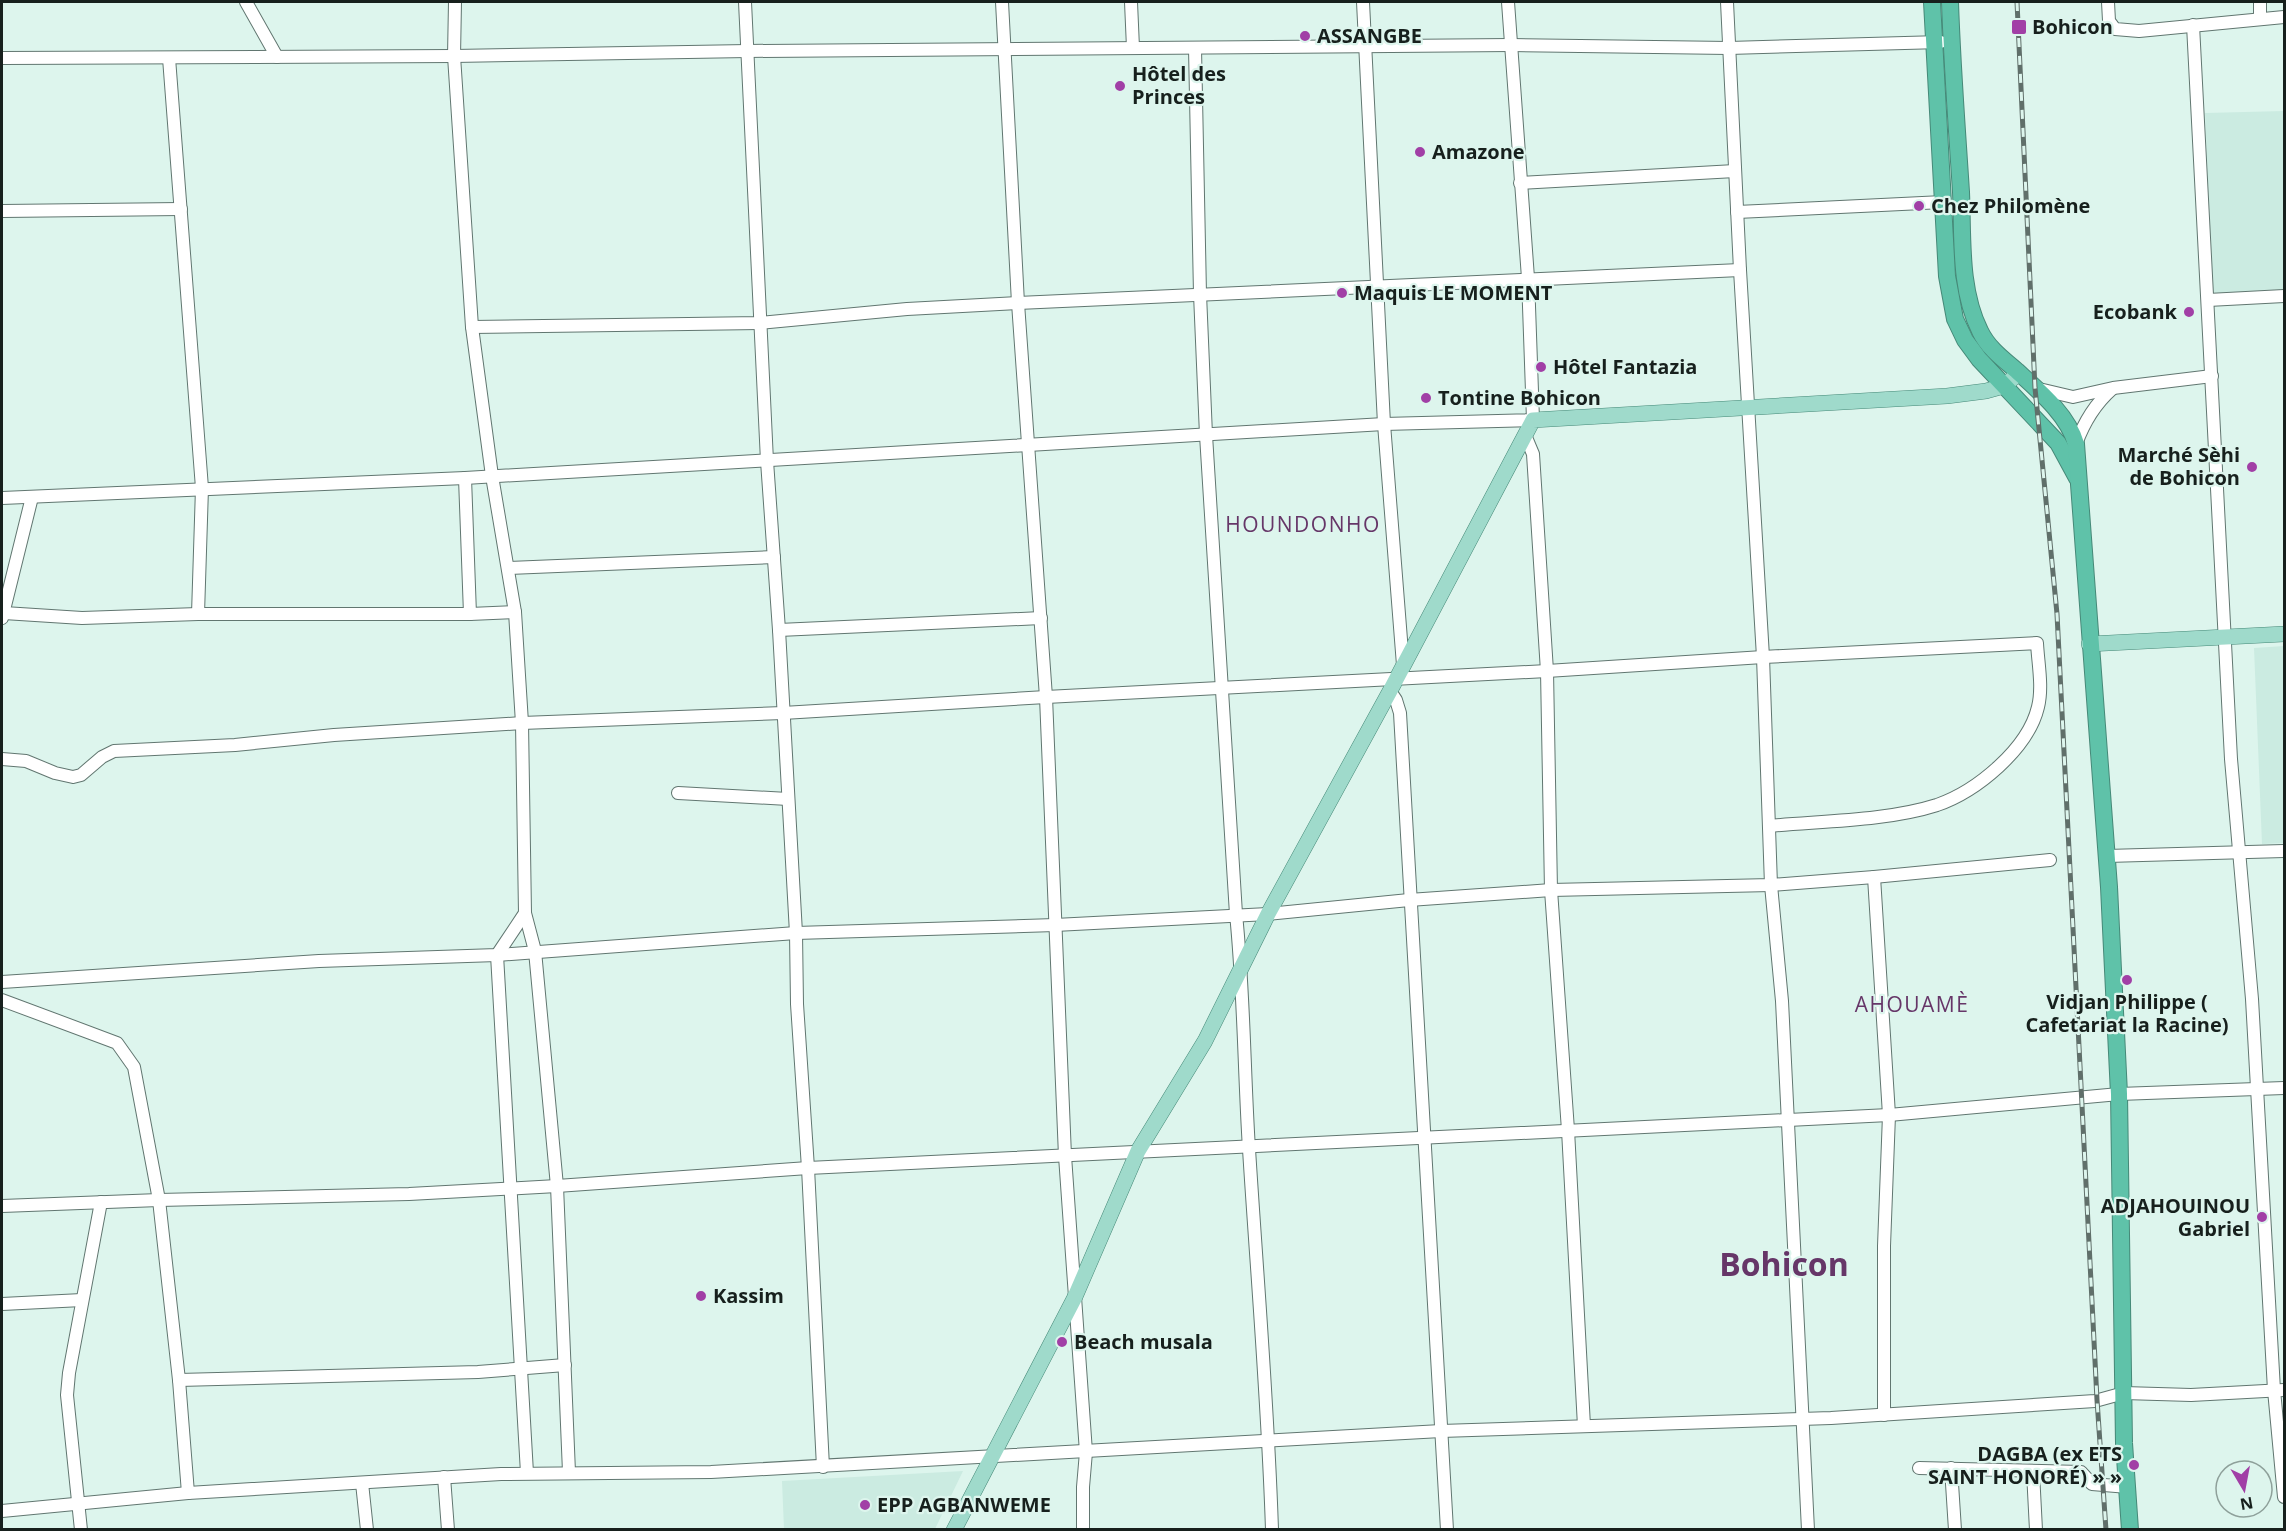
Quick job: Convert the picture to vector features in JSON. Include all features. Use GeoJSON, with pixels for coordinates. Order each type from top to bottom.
{"type":"FeatureCollection","features":[{"type":"Feature","properties":{"kind":"highway"},"geometry":{"type":"LineString","coordinates":[[1932,2],[1943,42],[1968,296],[1981,334],[1992,349],[2035,388],[2066,421],[2073,432],[2076,444],[2089,644],[2107,856],[2119,1094],[2124,1443],[2130,1530]]}},
{"type":"Feature","properties":{"kind":"highway"},"geometry":{"type":"LineString","coordinates":[[1950,2],[1943,42],[1943,202],[1947,276],[1955,318],[1965,340],[1978,359],[2018,398],[2058,443],[2080,485]]}},
{"type":"Feature","properties":{"kind":"main road"},"geometry":{"type":"LineString","coordinates":[[954,1530],[1074,1299],[1138,1151],[1205,1041],[1268,914],[1533,420],[1947,396],[1986,391],[2004,386],[2019,373]]}},
{"type":"Feature","properties":{"kind":"main road"},"geometry":{"type":"LineString","coordinates":[[2089,644],[2284,634]]}},
{"type":"Feature","properties":{"kind":"street"},"geometry":{"type":"LineString","coordinates":[[246,2],[277,57]]}},
{"type":"Feature","properties":{"kind":"street"},"geometry":{"type":"LineString","coordinates":[[455,2],[454,56],[472,327],[492,476],[515,612],[522,723],[525,913],[536,951],[557,1186],[569,1472]]}},
{"type":"Feature","properties":{"kind":"street"},"geometry":{"type":"LineString","coordinates":[[745,2],[767,461],[796,933],[797,1004],[823,1467]]}},
{"type":"Feature","properties":{"kind":"street"},"geometry":{"type":"LineString","coordinates":[[1002,2],[1018,303],[1046,697],[1065,1156],[1086,1452],[1083,1530]]}},
{"type":"Feature","properties":{"kind":"street"},"geometry":{"type":"LineString","coordinates":[[1131,2],[1133,48]]}},
{"type":"Feature","properties":{"kind":"street"},"geometry":{"type":"LineString","coordinates":[[1363,2],[1396,700],[1400,713],[1447,1530]]}},
{"type":"Feature","properties":{"kind":"street"},"geometry":{"type":"LineString","coordinates":[[2,498],[465,478],[1384,424],[1533,420],[1528,278],[1508,2]]}},
{"type":"Feature","properties":{"kind":"street"},"geometry":{"type":"LineString","coordinates":[[1727,2],[1763,657],[1771,885],[1782,1001],[1801,1419],[1809,1530]]}},
{"type":"Feature","properties":{"kind":"street"},"geometry":{"type":"LineString","coordinates":[[2108,2],[2109,21],[2115,29],[2139,31],[2284,17]]}},
{"type":"Feature","properties":{"kind":"street"},"geometry":{"type":"LineString","coordinates":[[2259,19],[2260,2]]}},
{"type":"Feature","properties":{"kind":"street"},"geometry":{"type":"LineString","coordinates":[[2193,25],[2231,759],[2258,1090],[2279,1390],[2284,1497]]}},
{"type":"Feature","properties":{"kind":"street"},"geometry":{"type":"LineString","coordinates":[[2,58],[454,56],[748,51],[1511,45],[1729,48],[1943,42]]}},
{"type":"Feature","properties":{"kind":"street"},"geometry":{"type":"LineString","coordinates":[[1195,48],[1200,294],[1206,435],[1241,967],[1249,1148],[1269,1441],[1272,1530]]}},
{"type":"Feature","properties":{"kind":"street"},"geometry":{"type":"LineString","coordinates":[[169,58],[202,488],[198,614]]}},
{"type":"Feature","properties":{"kind":"street"},"geometry":{"type":"LineString","coordinates":[[1520,183],[1735,171]]}},
{"type":"Feature","properties":{"kind":"street"},"geometry":{"type":"LineString","coordinates":[[1737,212],[1943,202]]}},
{"type":"Feature","properties":{"kind":"street"},"geometry":{"type":"LineString","coordinates":[[2,211],[181,209]]}},
{"type":"Feature","properties":{"kind":"street"},"geometry":{"type":"LineString","coordinates":[[472,327],[760,323],[908,309],[1018,303],[1740,270]]}},
{"type":"Feature","properties":{"kind":"street"},"geometry":{"type":"LineString","coordinates":[[2208,300],[2284,296]]}},
{"type":"Feature","properties":{"kind":"street"},"geometry":{"type":"LineString","coordinates":[[2035,388],[2073,397],[2113,388],[2212,376]]}},
{"type":"Feature","properties":{"kind":"street"},"geometry":{"type":"LineString","coordinates":[[2076,444],[2084,423],[2103,396],[2113,388]]}},
{"type":"Feature","properties":{"kind":"street"},"geometry":{"type":"LineString","coordinates":[[1525,435],[1533,454],[1547,671],[1551,890],[1568,1130],[1584,1426]]}},
{"type":"Feature","properties":{"kind":"street"},"geometry":{"type":"LineString","coordinates":[[465,478],[470,614]]}},
{"type":"Feature","properties":{"kind":"street"},"geometry":{"type":"LineString","coordinates":[[32,497],[3,616],[82,618],[198,614],[515,612]]}},
{"type":"Feature","properties":{"kind":"street"},"geometry":{"type":"LineString","coordinates":[[509,568],[774,557]]}},
{"type":"Feature","properties":{"kind":"street"},"geometry":{"type":"LineString","coordinates":[[779,630],[1041,618]]}},
{"type":"Feature","properties":{"kind":"street"},"geometry":{"type":"LineString","coordinates":[[2,759],[26,761],[55,774],[73,777],[86,771],[102,757],[114,751],[127,749],[235,745],[334,735],[522,723],[783,713],[2037,643],[2039,703],[2034,723],[2025,738],[2003,764],[1938,804],[1870,817],[1769,826]]}},
{"type":"Feature","properties":{"kind":"street"},"geometry":{"type":"LineString","coordinates":[[678,793],[788,798]]}},
{"type":"Feature","properties":{"kind":"street"},"geometry":{"type":"LineString","coordinates":[[2107,856],[2284,851]]}},
{"type":"Feature","properties":{"kind":"street"},"geometry":{"type":"LineString","coordinates":[[2,982],[319,961],[497,955],[796,933],[1055,925],[1268,914],[1409,900],[1551,890],[1771,885],[1874,878],[2050,860]]}},
{"type":"Feature","properties":{"kind":"street"},"geometry":{"type":"LineString","coordinates":[[1874,878],[1889,1115],[1884,1246],[1884,1415]]}},
{"type":"Feature","properties":{"kind":"street"},"geometry":{"type":"LineString","coordinates":[[525,913],[497,955],[527,1473]]}},
{"type":"Feature","properties":{"kind":"street"},"geometry":{"type":"LineString","coordinates":[[2,1000],[117,1043],[134,1067],[159,1200],[179,1380],[188,1493]]}},
{"type":"Feature","properties":{"kind":"street"},"geometry":{"type":"LineString","coordinates":[[2,1206],[510,1189],[808,1168],[1788,1121],[1889,1115],[2119,1094],[2284,1089]]}},
{"type":"Feature","properties":{"kind":"street"},"geometry":{"type":"LineString","coordinates":[[81,1530],[67,1395],[69,1373],[101,1202]]}},
{"type":"Feature","properties":{"kind":"street"},"geometry":{"type":"LineString","coordinates":[[2,1304],[82,1300]]}},
{"type":"Feature","properties":{"kind":"street"},"geometry":{"type":"LineString","coordinates":[[179,1380],[478,1372],[565,1365]]}},
{"type":"Feature","properties":{"kind":"street"},"geometry":{"type":"LineString","coordinates":[[2,1511],[188,1493],[444,1477],[569,1472],[711,1472],[823,1467],[1441,1431],[1884,1415],[2095,1401],[2124,1393],[2191,1395],[2279,1390]]}},
{"type":"Feature","properties":{"kind":"street"},"geometry":{"type":"LineString","coordinates":[[1919,1468],[2081,1472],[2092,1484],[2128,1487]]}},
{"type":"Feature","properties":{"kind":"street"},"geometry":{"type":"LineString","coordinates":[[1951,1468],[1955,1530]]}},
{"type":"Feature","properties":{"kind":"street"},"geometry":{"type":"LineString","coordinates":[[2033,1472],[2036,1530]]}},
{"type":"Feature","properties":{"kind":"street"},"geometry":{"type":"LineString","coordinates":[[444,1477],[448,1530]]}},
{"type":"Feature","properties":{"kind":"street"},"geometry":{"type":"LineString","coordinates":[[362,1483],[367,1530]]}},
{"type":"Feature","properties":{"kind":"shaded area"},"geometry":{"type":"Polygon","coordinates":[[[2284,111],[2284,290],[2213,294],[2205,113],[2284,111]]]}},
{"type":"Feature","properties":{"kind":"shaded area"},"geometry":{"type":"Polygon","coordinates":[[[2284,646],[2284,843],[2262,844],[2254,648],[2284,646]]]}},
{"type":"Feature","properties":{"kind":"shaded area","name":"EPP AGBANWEME"},"geometry":{"type":"Polygon","coordinates":[[[963,1471],[935,1529],[784,1529],[782,1481],[963,1471]]]}},
{"type":"Feature","properties":{"kind":"railway"},"geometry":{"type":"LineString","coordinates":[[2017,2],[2035,388],[2057,614],[2097,1400],[2106,1530]]}},
{"type":"Feature","properties":{"kind":"place","name":"Bohicon"},"geometry":{"type":"Point","coordinates":[2019,27]}},
{"type":"Feature","properties":{"kind":"place","name":"ASSANGBE"},"geometry":{"type":"Point","coordinates":[1305,36]}},
{"type":"Feature","properties":{"kind":"place","name":"Hôtel des Princes"},"geometry":{"type":"Point","coordinates":[1120,86]}},
{"type":"Feature","properties":{"kind":"place","name":"Amazone"},"geometry":{"type":"Point","coordinates":[1420,152]}},
{"type":"Feature","properties":{"kind":"place","name":"Chez Philomène"},"geometry":{"type":"Point","coordinates":[1919,206]}},
{"type":"Feature","properties":{"kind":"place","name":"Maquis LE MOMENT"},"geometry":{"type":"Point","coordinates":[1342,293]}},
{"type":"Feature","properties":{"kind":"place","name":"Ecobank"},"geometry":{"type":"Point","coordinates":[2189,312]}},
{"type":"Feature","properties":{"kind":"place","name":"Hôtel Fantazia"},"geometry":{"type":"Point","coordinates":[1541,367]}},
{"type":"Feature","properties":{"kind":"place","name":"Tontine Bohicon"},"geometry":{"type":"Point","coordinates":[1426,398]}},
{"type":"Feature","properties":{"kind":"place","name":"Marché Sèhi de Bohicon"},"geometry":{"type":"Point","coordinates":[2252,467]}},
{"type":"Feature","properties":{"kind":"place","name":"Vidjan Philippe ( Cafetariat la Racine)"},"geometry":{"type":"Point","coordinates":[2127,980]}},
{"type":"Feature","properties":{"kind":"place","name":"ADJAHOUINOU Gabriel"},"geometry":{"type":"Point","coordinates":[2262,1217]}},
{"type":"Feature","properties":{"kind":"place","name":"Kassim"},"geometry":{"type":"Point","coordinates":[701,1296]}},
{"type":"Feature","properties":{"kind":"place","name":"Beach musala"},"geometry":{"type":"Point","coordinates":[1062,1342]}},
{"type":"Feature","properties":{"kind":"place","name":"DAGBA (ex ETS SAINT HONORÉ) » »"},"geometry":{"type":"Point","coordinates":[2134,1465]}},
{"type":"Feature","properties":{"kind":"place","name":"EPP AGBANWEME"},"geometry":{"type":"Point","coordinates":[865,1505]}},
{"type":"Feature","properties":{"kind":"district","name":"HOUNDONHO"},"geometry":{"type":"Point","coordinates":[1303,525]}},
{"type":"Feature","properties":{"kind":"district","name":"AHOUAMÈ"},"geometry":{"type":"Point","coordinates":[1912,1005]}},
{"type":"Feature","properties":{"kind":"district","name":"Bohicon"},"geometry":{"type":"Point","coordinates":[1784,1265]}}]}
